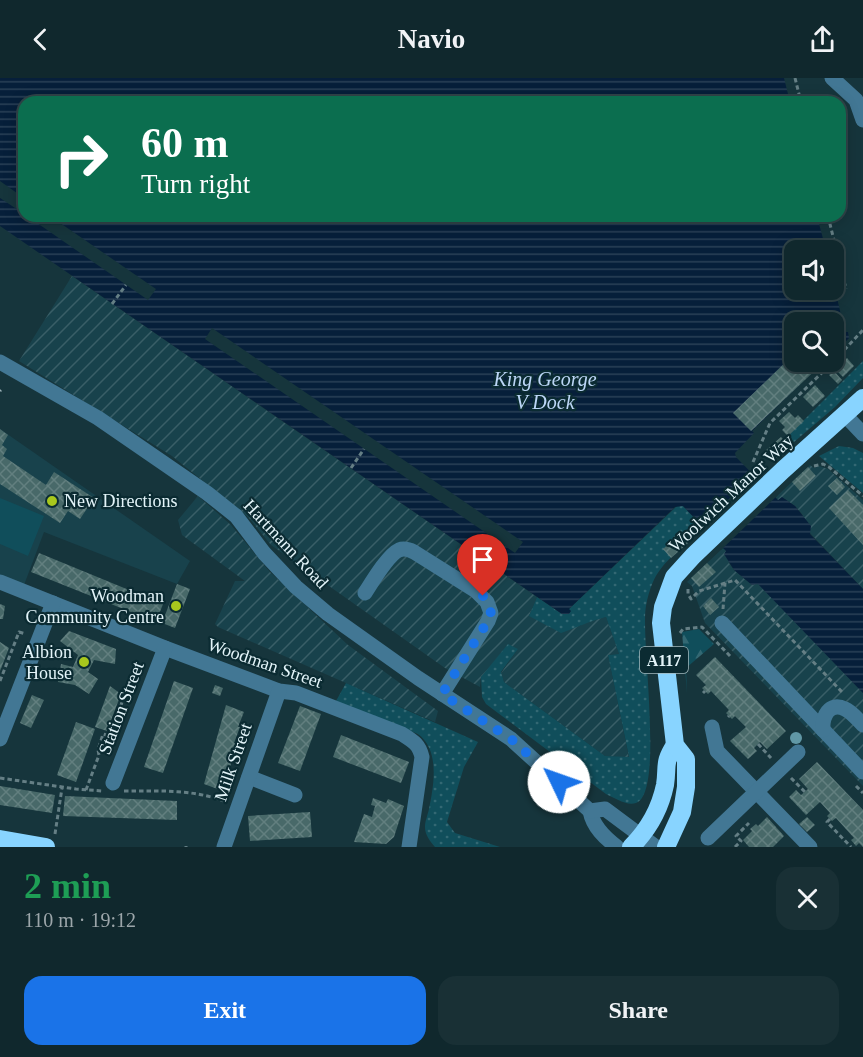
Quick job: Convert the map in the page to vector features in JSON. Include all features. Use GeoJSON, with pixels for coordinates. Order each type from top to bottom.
{"type":"FeatureCollection","features":[{"type":"Feature","properties":{"kind":"highway","name":"Woolwich Manor Way"},"geometry":{"type":"LineString","coordinates":[[666,847],[679,820],[686,788],[686,759],[675,745],[662,637],[661,615],[674,577],[783,470],[863,398]]}},
{"type":"Feature","properties":{"kind":"highway","name":"Woolwich Manor Way"},"geometry":{"type":"LineString","coordinates":[[643,843],[662,798],[666,782],[667,757],[675,745]]}},
{"type":"Feature","properties":{"kind":"highway"},"geometry":{"type":"LineString","coordinates":[[0,839],[51,842]]}},
{"type":"Feature","properties":{"kind":"street"},"geometry":{"type":"LineString","coordinates":[[832,78],[856,100],[863,120]]}},
{"type":"Feature","properties":{"kind":"street","name":"Hartmann Road"},"geometry":{"type":"LineString","coordinates":[[0,362],[98,418],[207,493],[236,516],[264,553],[296,587],[328,614],[511,739],[590,812],[593,822],[617,847]]}},
{"type":"Feature","properties":{"kind":"street"},"geometry":{"type":"LineString","coordinates":[[845,415],[863,434]]}},
{"type":"Feature","properties":{"kind":"street"},"geometry":{"type":"LineString","coordinates":[[365,593],[393,555],[399,550],[407,549],[483,596],[491,613],[488,621],[442,694]]}},
{"type":"Feature","properties":{"kind":"street","name":"Woodman Street"},"geometry":{"type":"LineString","coordinates":[[0,582],[165,648],[279,691],[296,693],[415,741],[422,757],[409,847]]}},
{"type":"Feature","properties":{"kind":"street"},"geometry":{"type":"LineString","coordinates":[[0,739],[53,603]]}},
{"type":"Feature","properties":{"kind":"street"},"geometry":{"type":"LineString","coordinates":[[722,623],[863,772]]}},
{"type":"Feature","properties":{"kind":"street","name":"Station Street"},"geometry":{"type":"LineString","coordinates":[[113,783],[165,648]]}},
{"type":"Feature","properties":{"kind":"street","name":"Milk Street"},"geometry":{"type":"LineString","coordinates":[[224,847],[279,691]]}},
{"type":"Feature","properties":{"kind":"street"},"geometry":{"type":"LineString","coordinates":[[823,730],[822,721],[825,712],[838,706],[846,709],[863,725]]}},
{"type":"Feature","properties":{"kind":"street"},"geometry":{"type":"LineString","coordinates":[[712,728],[717,751],[810,847]]}},
{"type":"Feature","properties":{"kind":"street"},"geometry":{"type":"LineString","coordinates":[[708,838],[798,752]]}},
{"type":"Feature","properties":{"kind":"street"},"geometry":{"type":"LineString","coordinates":[[249,777],[295,795]]}},
{"type":"Feature","properties":{"kind":"street"},"geometry":{"type":"LineString","coordinates":[[590,812],[604,808],[643,843]]}},
{"type":"Feature","properties":{"kind":"path"},"geometry":{"type":"LineString","coordinates":[[795,78],[800,96]]}},
{"type":"Feature","properties":{"kind":"path"},"geometry":{"type":"LineString","coordinates":[[829,222],[846,289]]}},
{"type":"Feature","properties":{"kind":"path"},"geometry":{"type":"LineString","coordinates":[[112,304],[126,285]]}},
{"type":"Feature","properties":{"kind":"path"},"geometry":{"type":"LineString","coordinates":[[844,350],[863,330]]}},
{"type":"Feature","properties":{"kind":"path"},"geometry":{"type":"LineString","coordinates":[[858,335],[863,341]]}},
{"type":"Feature","properties":{"kind":"path"},"geometry":{"type":"LineString","coordinates":[[753,462],[770,423],[823,372]]}},
{"type":"Feature","properties":{"kind":"path"},"geometry":{"type":"LineString","coordinates":[[351,468],[364,449]]}},
{"type":"Feature","properties":{"kind":"path"},"geometry":{"type":"LineString","coordinates":[[814,466],[819,464],[829,467],[863,496]]}},
{"type":"Feature","properties":{"kind":"path"},"geometry":{"type":"LineString","coordinates":[[689,588],[688,594],[691,599],[699,591],[735,580],[847,697]]}},
{"type":"Feature","properties":{"kind":"path"},"geometry":{"type":"LineString","coordinates":[[722,623],[725,584]]}},
{"type":"Feature","properties":{"kind":"path"},"geometry":{"type":"LineString","coordinates":[[0,681],[20,632],[39,639]]}},
{"type":"Feature","properties":{"kind":"path"},"geometry":{"type":"LineString","coordinates":[[86,790],[99,756],[98,750],[104,734],[110,736],[131,677],[151,685]]}},
{"type":"Feature","properties":{"kind":"path"},"geometry":{"type":"LineString","coordinates":[[758,744],[776,763]]}},
{"type":"Feature","properties":{"kind":"path"},"geometry":{"type":"LineString","coordinates":[[787,774],[805,792]]}},
{"type":"Feature","properties":{"kind":"path"},"geometry":{"type":"LineString","coordinates":[[51,842],[62,788]]}},
{"type":"Feature","properties":{"kind":"path"},"geometry":{"type":"LineString","coordinates":[[830,819],[827,822],[852,845]]}},
{"type":"Feature","properties":{"kind":"path"},"geometry":{"type":"LineString","coordinates":[[735,846],[741,841],[736,836],[749,823]]}},
{"type":"Feature","properties":{"kind":"shaded area"},"geometry":{"type":"Polygon","coordinates":[[[72,276],[537,597],[529,616],[580,626],[585,622],[606,617],[619,654],[608,655],[629,758],[605,756],[504,682],[501,673],[518,649],[481,677],[480,687],[445,668],[271,545],[249,518],[172,456],[19,361],[72,276]]]}},
{"type":"Feature","properties":{"kind":"shaded area","name":"New Directions"},"geometry":{"type":"Polygon","coordinates":[[[0,429],[190,561],[177,584],[44,532],[24,585],[0,576],[0,429]]]}},
{"type":"Feature","properties":{"kind":"shaded area"},"geometry":{"type":"Polygon","coordinates":[[[810,465],[814,468],[819,466],[828,469],[863,500],[863,589],[810,533],[802,514],[795,506],[785,499],[778,501],[775,498],[810,465]]]}},
{"type":"Feature","properties":{"kind":"shaded area"},"geometry":{"type":"Polygon","coordinates":[[[198,496],[231,525],[270,572],[348,645],[438,711],[435,722],[218,627],[215,624],[235,581],[245,581],[182,535],[178,520],[198,496]]]}},
{"type":"Feature","properties":{"kind":"shaded area"},"geometry":{"type":"Polygon","coordinates":[[[723,548],[727,551],[729,563],[734,570],[752,585],[758,583],[863,693],[863,786],[705,623],[692,586],[687,582],[723,548]]]}},
{"type":"Feature","properties":{"kind":"green space"},"geometry":{"type":"Polygon","coordinates":[[[863,361],[863,378],[835,407],[794,442],[788,436],[863,361]]]}},
{"type":"Feature","properties":{"kind":"green space"},"geometry":{"type":"Polygon","coordinates":[[[839,446],[853,448],[863,453],[863,493],[819,456],[839,446]]]}},
{"type":"Feature","properties":{"kind":"green space"},"geometry":{"type":"Polygon","coordinates":[[[0,498],[44,516],[28,556],[0,544],[0,498]]]}},
{"type":"Feature","properties":{"kind":"green space"},"geometry":{"type":"Polygon","coordinates":[[[677,506],[683,506],[701,525],[688,538],[690,540],[661,568],[649,594],[645,623],[650,712],[649,772],[645,793],[636,803],[628,803],[606,794],[486,704],[482,697],[481,677],[508,644],[518,649],[501,672],[504,682],[605,756],[629,757],[608,655],[619,654],[606,617],[561,633],[529,616],[537,597],[562,614],[569,609],[677,506]]]}},
{"type":"Feature","properties":{"kind":"green space"},"geometry":{"type":"Polygon","coordinates":[[[699,629],[714,644],[686,668],[687,693],[682,632],[699,629]]]}},
{"type":"Feature","properties":{"kind":"green space"},"geometry":{"type":"Polygon","coordinates":[[[346,683],[478,742],[464,767],[447,822],[455,833],[500,847],[435,847],[425,827],[434,779],[430,749],[418,734],[336,701],[346,683]]]}},
{"type":"Feature","properties":{"kind":"water","name":"King George V Dock"},"geometry":{"type":"Polygon","coordinates":[[[0,78],[784,78],[788,96],[18,96],[18,222],[819,222],[823,240],[784,240],[784,300],[838,300],[840,312],[784,312],[784,372],[813,372],[752,431],[754,433],[735,453],[736,457],[778,500],[782,497],[795,506],[811,526],[810,534],[863,589],[863,693],[758,584],[752,585],[734,570],[724,554],[726,551],[683,506],[675,507],[569,609],[571,611],[569,614],[562,614],[0,226],[0,78]]]}},
{"type":"Feature","properties":{"kind":"water","name":"King George V Dock"},"geometry":{"type":"Polygon","coordinates":[[[844,328],[845,332],[848,332],[849,338],[844,343],[844,328]]]}},
{"type":"Feature","properties":{"kind":"pier"},"geometry":{"type":"Polygon","coordinates":[[[0,181],[18,194],[18,210],[0,198],[0,181]]]}},
{"type":"Feature","properties":{"kind":"pier"},"geometry":{"type":"Polygon","coordinates":[[[36,222],[59,222],[156,289],[148,300],[36,222]]]}},
{"type":"Feature","properties":{"kind":"pier"},"geometry":{"type":"Polygon","coordinates":[[[212,328],[523,542],[515,553],[205,339],[212,328]]]}},
{"type":"Feature","properties":{"kind":"pier"},"geometry":{"type":"Polygon","coordinates":[[[756,473],[778,495],[721,550],[699,527],[756,473]]]}},
{"type":"Feature","properties":{"kind":"building"},"geometry":{"type":"Polygon","coordinates":[[[847,358],[854,366],[843,377],[838,372],[844,372],[844,361],[847,358]]]}},
{"type":"Feature","properties":{"kind":"building"},"geometry":{"type":"Polygon","coordinates":[[[784,364],[784,372],[813,372],[751,431],[733,413],[784,364]]]}},
{"type":"Feature","properties":{"kind":"building"},"geometry":{"type":"Polygon","coordinates":[[[835,372],[842,380],[838,384],[829,375],[835,372]]]}},
{"type":"Feature","properties":{"kind":"building"},"geometry":{"type":"Polygon","coordinates":[[[815,385],[825,396],[813,407],[803,397],[815,385]]]}},
{"type":"Feature","properties":{"kind":"building"},"geometry":{"type":"Polygon","coordinates":[[[789,412],[795,418],[798,415],[804,421],[788,436],[782,430],[785,427],[779,421],[789,412]]]}},
{"type":"Feature","properties":{"kind":"building"},"geometry":{"type":"Polygon","coordinates":[[[0,429],[8,435],[2,445],[7,449],[3,456],[46,485],[54,472],[94,498],[80,519],[68,511],[60,523],[0,484],[0,429]]]}},
{"type":"Feature","properties":{"kind":"building"},"geometry":{"type":"Polygon","coordinates":[[[781,437],[789,445],[773,461],[764,452],[781,437]]]}},
{"type":"Feature","properties":{"kind":"building"},"geometry":{"type":"Polygon","coordinates":[[[808,467],[816,476],[800,491],[792,482],[808,467]]]}},
{"type":"Feature","properties":{"kind":"building"},"geometry":{"type":"Polygon","coordinates":[[[837,478],[845,487],[837,495],[828,486],[837,478]]]}},
{"type":"Feature","properties":{"kind":"building"},"geometry":{"type":"Polygon","coordinates":[[[848,490],[863,505],[863,545],[829,508],[848,490]]]}},
{"type":"Feature","properties":{"kind":"building"},"geometry":{"type":"Polygon","coordinates":[[[680,534],[688,543],[671,558],[663,549],[680,534]]]}},
{"type":"Feature","properties":{"kind":"building"},"geometry":{"type":"Polygon","coordinates":[[[39,553],[163,604],[156,622],[31,572],[39,553]]]}},
{"type":"Feature","properties":{"kind":"building"},"geometry":{"type":"Polygon","coordinates":[[[707,563],[716,572],[699,587],[691,578],[707,563]]]}},
{"type":"Feature","properties":{"kind":"building","name":"Woodman Community Centre"},"geometry":{"type":"Polygon","coordinates":[[[177,584],[190,589],[175,628],[162,623],[177,584]]]}},
{"type":"Feature","properties":{"kind":"building"},"geometry":{"type":"Polygon","coordinates":[[[711,598],[719,607],[710,615],[703,606],[711,598]]]}},
{"type":"Feature","properties":{"kind":"building"},"geometry":{"type":"Polygon","coordinates":[[[0,604],[5,606],[3,619],[0,619],[0,604]]]}},
{"type":"Feature","properties":{"kind":"building","name":"Albion House"},"geometry":{"type":"Polygon","coordinates":[[[69,631],[116,649],[115,664],[94,660],[88,672],[98,679],[89,694],[75,685],[58,682],[61,664],[73,667],[78,655],[60,641],[69,631]]]}},
{"type":"Feature","properties":{"kind":"building"},"geometry":{"type":"Polygon","coordinates":[[[0,642],[9,648],[0,671],[0,642]]]}},
{"type":"Feature","properties":{"kind":"building"},"geometry":{"type":"Polygon","coordinates":[[[715,657],[786,731],[767,749],[760,742],[754,748],[757,751],[748,759],[730,741],[746,727],[735,716],[732,719],[726,713],[729,710],[711,691],[708,694],[702,688],[706,685],[696,675],[715,657]]]}},
{"type":"Feature","properties":{"kind":"building"},"geometry":{"type":"Polygon","coordinates":[[[174,681],[193,688],[163,773],[144,767],[174,681]]]}},
{"type":"Feature","properties":{"kind":"building"},"geometry":{"type":"Polygon","coordinates":[[[215,685],[223,688],[220,696],[212,693],[215,685]]]}},
{"type":"Feature","properties":{"kind":"building"},"geometry":{"type":"Polygon","coordinates":[[[110,686],[121,694],[107,731],[95,727],[110,686]]]}},
{"type":"Feature","properties":{"kind":"building"},"geometry":{"type":"Polygon","coordinates":[[[32,695],[44,700],[31,728],[20,723],[32,695]]]}},
{"type":"Feature","properties":{"kind":"building"},"geometry":{"type":"Polygon","coordinates":[[[226,705],[244,712],[238,727],[240,727],[223,791],[204,784],[226,705]]]}},
{"type":"Feature","properties":{"kind":"building"},"geometry":{"type":"Polygon","coordinates":[[[300,706],[321,714],[300,771],[278,763],[300,706]]]}},
{"type":"Feature","properties":{"kind":"building"},"geometry":{"type":"Polygon","coordinates":[[[76,722],[95,729],[76,782],[57,775],[76,722]]]}},
{"type":"Feature","properties":{"kind":"building"},"geometry":{"type":"Polygon","coordinates":[[[341,735],[409,762],[401,783],[333,757],[341,735]]]}},
{"type":"Feature","properties":{"kind":"building"},"geometry":{"type":"Polygon","coordinates":[[[817,762],[863,810],[863,847],[859,843],[856,846],[851,840],[854,838],[836,818],[832,821],[827,816],[830,813],[820,802],[806,815],[789,797],[796,790],[801,795],[808,789],[799,779],[817,762]]]}},
{"type":"Feature","properties":{"kind":"building"},"geometry":{"type":"Polygon","coordinates":[[[0,786],[55,795],[52,813],[0,805],[0,786]]]}},
{"type":"Feature","properties":{"kind":"building"},"geometry":{"type":"Polygon","coordinates":[[[65,796],[177,801],[177,820],[63,816],[65,796]]]}},
{"type":"Feature","properties":{"kind":"building"},"geometry":{"type":"Polygon","coordinates":[[[373,798],[386,803],[388,799],[404,806],[394,837],[386,844],[354,842],[364,814],[372,817],[375,806],[371,805],[373,798]]]}},
{"type":"Feature","properties":{"kind":"building"},"geometry":{"type":"Polygon","coordinates":[[[310,812],[312,837],[250,841],[248,816],[310,812]]]}},
{"type":"Feature","properties":{"kind":"building"},"geometry":{"type":"Polygon","coordinates":[[[767,817],[784,836],[773,847],[749,847],[743,840],[752,831],[750,829],[756,824],[758,826],[767,817]]]}},
{"type":"Feature","properties":{"kind":"building"},"geometry":{"type":"Polygon","coordinates":[[[807,817],[815,825],[807,832],[799,824],[807,817]]]}},
{"type":"Feature","properties":{"kind":"place","name":"New Directions"},"geometry":{"type":"Point","coordinates":[52,501]}},
{"type":"Feature","properties":{"kind":"place","name":"Woodman Community Centre"},"geometry":{"type":"Point","coordinates":[176,606]}},
{"type":"Feature","properties":{"kind":"place","name":"Albion House"},"geometry":{"type":"Point","coordinates":[84,662]}},
{"type":"Feature","properties":{"kind":"route"},"geometry":{"type":"LineString","coordinates":[[483,596],[491,613],[488,621],[442,694],[511,739],[559,782]]}}]}
